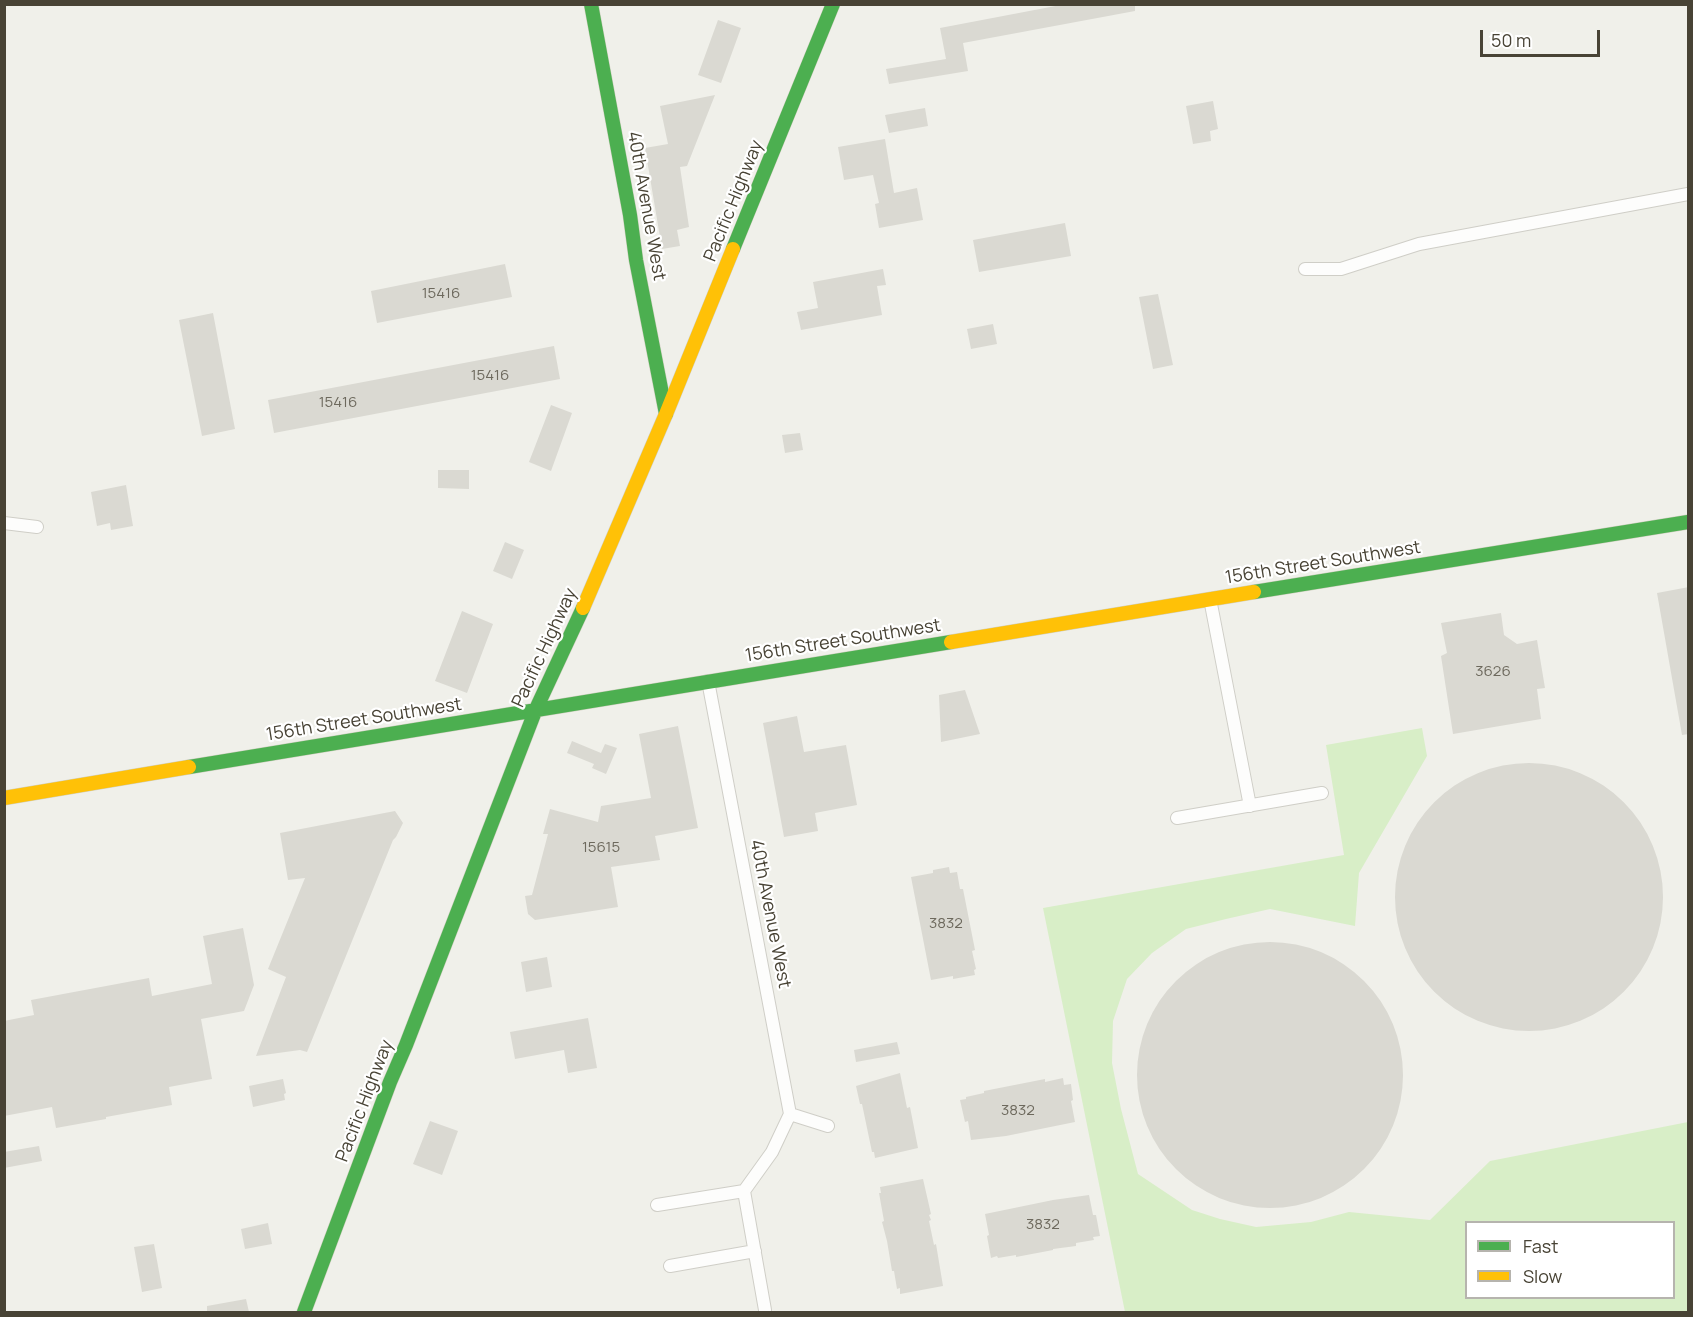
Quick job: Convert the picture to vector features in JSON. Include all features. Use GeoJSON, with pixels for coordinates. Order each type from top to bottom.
{"type":"FeatureCollection","features":[{"type":"Feature","properties":{"kind":"main road","name":"40th Avenue West"},"geometry":{"type":"LineString","coordinates":[[591,4],[666,414]]}},
{"type":"Feature","properties":{"kind":"main road","name":"Pacific Highway"},"geometry":{"type":"LineString","coordinates":[[304,1312],[390,1082],[536,709],[593,587],[666,414],[833,4]]}},
{"type":"Feature","properties":{"kind":"main road","name":"156th Street Southwest"},"geometry":{"type":"LineString","coordinates":[[4,798],[536,709],[1689,522]]}},
{"type":"Feature","properties":{"kind":"street"},"geometry":{"type":"LineString","coordinates":[[1305,269],[1341,269],[1419,244],[1689,194]]}},
{"type":"Feature","properties":{"kind":"street"},"geometry":{"type":"LineString","coordinates":[[4,523],[37,527]]}},
{"type":"Feature","properties":{"kind":"street"},"geometry":{"type":"LineString","coordinates":[[1210,599],[1250,806]]}},
{"type":"Feature","properties":{"kind":"street","name":"40th Avenue West"},"geometry":{"type":"LineString","coordinates":[[708,681],[790,1114]]}},
{"type":"Feature","properties":{"kind":"street"},"geometry":{"type":"LineString","coordinates":[[1177,818],[1322,793]]}},
{"type":"Feature","properties":{"kind":"street"},"geometry":{"type":"LineString","coordinates":[[765,1310],[744,1191],[772,1152],[790,1114],[828,1126]]}},
{"type":"Feature","properties":{"kind":"street"},"geometry":{"type":"LineString","coordinates":[[657,1205],[744,1191]]}},
{"type":"Feature","properties":{"kind":"street"},"geometry":{"type":"LineString","coordinates":[[670,1266],[754,1251]]}},
{"type":"Feature","properties":{"kind":"green space"},"geometry":{"type":"Polygon","coordinates":[[[1422,728],[1427,756],[1359,873],[1355,926],[1270,909],[1226,919],[1186,929],[1152,953],[1127,979],[1113,1021],[1112,1063],[1138,1174],[1192,1210],[1256,1227],[1311,1222],[1349,1212],[1430,1220],[1490,1161],[1688,1122],[1688,1312],[1125,1312],[1043,908],[1344,855],[1326,745],[1422,728]]]}},
{"type":"Feature","properties":{"kind":"building"},"geometry":{"type":"Polygon","coordinates":[[[1066,4],[1135,4],[1135,11],[963,43],[968,71],[889,84],[886,69],[946,59],[940,28],[1066,4]]]}},
{"type":"Feature","properties":{"kind":"building"},"geometry":{"type":"Polygon","coordinates":[[[718,20],[741,28],[721,83],[698,75],[718,20]]]}},
{"type":"Feature","properties":{"kind":"building"},"geometry":{"type":"Polygon","coordinates":[[[715,95],[687,166],[680,167],[689,227],[677,230],[680,246],[662,249],[645,148],[668,144],[660,106],[715,95]]]}},
{"type":"Feature","properties":{"kind":"building"},"geometry":{"type":"Polygon","coordinates":[[[1213,101],[1218,129],[1210,131],[1211,141],[1193,144],[1186,106],[1213,101]]]}},
{"type":"Feature","properties":{"kind":"building"},"geometry":{"type":"Polygon","coordinates":[[[925,108],[928,126],[889,133],[885,115],[925,108]]]}},
{"type":"Feature","properties":{"kind":"building"},"geometry":{"type":"Polygon","coordinates":[[[885,139],[894,193],[917,188],[923,220],[879,228],[875,204],[879,203],[873,175],[844,180],[838,147],[885,139]]]}},
{"type":"Feature","properties":{"kind":"building"},"geometry":{"type":"Polygon","coordinates":[[[1065,223],[1071,256],[979,272],[973,240],[1065,223]]]}},
{"type":"Feature","properties":{"kind":"building"},"geometry":{"type":"Polygon","coordinates":[[[505,264],[512,297],[377,323],[371,291],[505,264]]]}},
{"type":"Feature","properties":{"kind":"building"},"geometry":{"type":"Polygon","coordinates":[[[883,269],[886,285],[877,286],[882,315],[801,330],[797,312],[818,308],[813,282],[883,269]]]}},
{"type":"Feature","properties":{"kind":"building"},"geometry":{"type":"Polygon","coordinates":[[[1158,294],[1173,365],[1153,369],[1139,297],[1158,294]]]}},
{"type":"Feature","properties":{"kind":"building"},"geometry":{"type":"Polygon","coordinates":[[[213,313],[235,429],[202,436],[179,320],[213,313]]]}},
{"type":"Feature","properties":{"kind":"building"},"geometry":{"type":"Polygon","coordinates":[[[993,324],[997,344],[971,349],[967,329],[993,324]]]}},
{"type":"Feature","properties":{"kind":"building"},"geometry":{"type":"Polygon","coordinates":[[[554,346],[560,379],[274,433],[268,400],[554,346]]]}},
{"type":"Feature","properties":{"kind":"building"},"geometry":{"type":"Polygon","coordinates":[[[551,405],[572,413],[551,471],[529,462],[551,405]]]}},
{"type":"Feature","properties":{"kind":"building"},"geometry":{"type":"Polygon","coordinates":[[[800,433],[803,450],[785,453],[782,435],[800,433]]]}},
{"type":"Feature","properties":{"kind":"building"},"geometry":{"type":"Polygon","coordinates":[[[438,470],[469,470],[469,489],[438,488],[438,470]]]}},
{"type":"Feature","properties":{"kind":"building"},"geometry":{"type":"Polygon","coordinates":[[[126,485],[133,526],[111,530],[110,523],[97,526],[91,492],[126,485]]]}},
{"type":"Feature","properties":{"kind":"building"},"geometry":{"type":"Polygon","coordinates":[[[505,542],[524,550],[512,579],[493,571],[505,542]]]}},
{"type":"Feature","properties":{"kind":"building"},"geometry":{"type":"Polygon","coordinates":[[[1689,587],[1689,734],[1682,735],[1657,593],[1689,587]]]}},
{"type":"Feature","properties":{"kind":"building"},"geometry":{"type":"Polygon","coordinates":[[[462,611],[493,624],[467,693],[435,681],[462,611]]]}},
{"type":"Feature","properties":{"kind":"building"},"geometry":{"type":"Polygon","coordinates":[[[1501,613],[1504,635],[1517,644],[1537,640],[1545,688],[1537,689],[1541,719],[1453,734],[1441,656],[1447,653],[1441,623],[1501,613]]]}},
{"type":"Feature","properties":{"kind":"building"},"geometry":{"type":"Polygon","coordinates":[[[965,690],[980,734],[941,742],[939,695],[965,690]]]}},
{"type":"Feature","properties":{"kind":"building"},"geometry":{"type":"Polygon","coordinates":[[[797,716],[804,752],[846,745],[857,805],[815,813],[818,831],[784,837],[763,723],[797,716]]]}},
{"type":"Feature","properties":{"kind":"building"},"geometry":{"type":"Polygon","coordinates":[[[678,726],[698,828],[655,836],[660,860],[611,867],[618,907],[535,920],[528,914],[525,896],[532,895],[548,834],[543,834],[550,809],[598,822],[601,806],[651,798],[639,734],[678,726]]]}},
{"type":"Feature","properties":{"kind":"building"},"geometry":{"type":"Polygon","coordinates":[[[572,741],[601,753],[605,744],[617,748],[606,774],[592,768],[594,764],[567,753],[572,741]]]}},
{"type":"Feature","properties":{"kind":"building"},"geometry":{"type":"Polygon","coordinates":[[[1529,763],[1555,766],[1580,773],[1614,793],[1624,802],[1633,812],[1653,846],[1660,871],[1663,897],[1660,923],[1653,948],[1633,982],[1624,992],[1614,1001],[1580,1021],[1555,1028],[1529,1031],[1503,1028],[1478,1021],[1444,1001],[1434,992],[1425,982],[1405,948],[1398,923],[1395,897],[1398,871],[1405,846],[1425,812],[1434,802],[1444,793],[1478,773],[1503,766],[1529,763]]]}},
{"type":"Feature","properties":{"kind":"building"},"geometry":{"type":"Polygon","coordinates":[[[395,811],[403,823],[393,840],[307,1052],[300,1050],[256,1056],[286,977],[268,969],[305,878],[288,880],[280,833],[395,811]]]}},
{"type":"Feature","properties":{"kind":"building"},"geometry":{"type":"Polygon","coordinates":[[[949,867],[950,873],[957,872],[960,889],[963,889],[975,950],[972,951],[976,969],[974,970],[975,975],[931,980],[911,877],[949,867]]]}},
{"type":"Feature","properties":{"kind":"building"},"geometry":{"type":"Polygon","coordinates":[[[243,928],[254,985],[244,1011],[201,1019],[212,1079],[169,1087],[172,1105],[56,1128],[52,1107],[4,1116],[4,1021],[34,1015],[31,1000],[149,978],[152,996],[212,984],[203,936],[243,928]]]}},
{"type":"Feature","properties":{"kind":"building"},"geometry":{"type":"Polygon","coordinates":[[[1257,942],[1283,942],[1321,952],[1344,964],[1364,981],[1381,1001],[1393,1024],[1401,1049],[1403,1075],[1401,1101],[1393,1126],[1381,1149],[1364,1169],[1344,1186],[1321,1198],[1296,1206],[1257,1208],[1231,1202],[1207,1192],[1186,1178],[1167,1159],[1153,1138],[1143,1114],[1137,1088],[1137,1062],[1143,1036],[1153,1012],[1167,991],[1186,972],[1207,958],[1231,948],[1257,942]]]}},
{"type":"Feature","properties":{"kind":"building"},"geometry":{"type":"Polygon","coordinates":[[[547,957],[552,987],[526,992],[521,962],[547,957]]]}},
{"type":"Feature","properties":{"kind":"building"},"geometry":{"type":"Polygon","coordinates":[[[588,1018],[597,1068],[568,1073],[564,1050],[515,1059],[510,1032],[588,1018]]]}},
{"type":"Feature","properties":{"kind":"building"},"geometry":{"type":"Polygon","coordinates":[[[897,1042],[900,1054],[856,1062],[854,1050],[897,1042]]]}},
{"type":"Feature","properties":{"kind":"building"},"geometry":{"type":"Polygon","coordinates":[[[900,1073],[918,1148],[875,1158],[856,1086],[900,1073]]]}},
{"type":"Feature","properties":{"kind":"building"},"geometry":{"type":"Polygon","coordinates":[[[1063,1078],[1064,1085],[1071,1084],[1075,1122],[1006,1136],[971,1140],[968,1121],[965,1122],[960,1100],[984,1093],[984,1091],[1045,1079],[1045,1082],[1063,1078]]]}},
{"type":"Feature","properties":{"kind":"building"},"geometry":{"type":"Polygon","coordinates":[[[283,1079],[285,1100],[253,1107],[249,1086],[283,1079]]]}},
{"type":"Feature","properties":{"kind":"building"},"geometry":{"type":"Polygon","coordinates":[[[430,1121],[458,1131],[442,1175],[413,1164],[430,1121]]]}},
{"type":"Feature","properties":{"kind":"building"},"geometry":{"type":"Polygon","coordinates":[[[39,1146],[42,1161],[4,1168],[4,1152],[39,1146]]]}},
{"type":"Feature","properties":{"kind":"building"},"geometry":{"type":"Polygon","coordinates":[[[923,1179],[931,1214],[929,1221],[934,1245],[936,1244],[943,1286],[900,1294],[900,1288],[897,1289],[894,1271],[892,1271],[882,1222],[884,1221],[880,1187],[923,1179]]]}},
{"type":"Feature","properties":{"kind":"building"},"geometry":{"type":"Polygon","coordinates":[[[1089,1195],[1100,1236],[1093,1237],[1094,1240],[1076,1243],[1076,1246],[1016,1257],[1016,1255],[991,1258],[985,1214],[1089,1195]]]}},
{"type":"Feature","properties":{"kind":"building"},"geometry":{"type":"Polygon","coordinates":[[[268,1223],[272,1244],[245,1249],[241,1229],[268,1223]]]}},
{"type":"Feature","properties":{"kind":"building"},"geometry":{"type":"Polygon","coordinates":[[[154,1244],[162,1288],[142,1292],[134,1247],[154,1244]]]}},
{"type":"Feature","properties":{"kind":"building"},"geometry":{"type":"Polygon","coordinates":[[[246,1299],[249,1312],[207,1312],[207,1306],[246,1299]]]}},
{"type":"Feature","properties":{"kind":"traffic: fast"},"geometry":{"type":"LineString","coordinates":[[591,4],[666,414]]}},
{"type":"Feature","properties":{"kind":"traffic: fast"},"geometry":{"type":"LineString","coordinates":[[733,249],[833,4]]}},
{"type":"Feature","properties":{"kind":"traffic: fast"},"geometry":{"type":"LineString","coordinates":[[1254,592],[1688,522]]}},
{"type":"Feature","properties":{"kind":"traffic: fast"},"geometry":{"type":"LineString","coordinates":[[304,1312],[390,1082],[536,709],[583,608]]}},
{"type":"Feature","properties":{"kind":"traffic: fast"},"geometry":{"type":"LineString","coordinates":[[189,767],[951,642]]}},
{"type":"Feature","properties":{"kind":"traffic: slow"},"geometry":{"type":"LineString","coordinates":[[583,608],[733,249]]}},
{"type":"Feature","properties":{"kind":"traffic: slow"},"geometry":{"type":"LineString","coordinates":[[951,642],[1254,592]]}},
{"type":"Feature","properties":{"kind":"traffic: slow"},"geometry":{"type":"LineString","coordinates":[[4,798],[189,767]]}}]}
